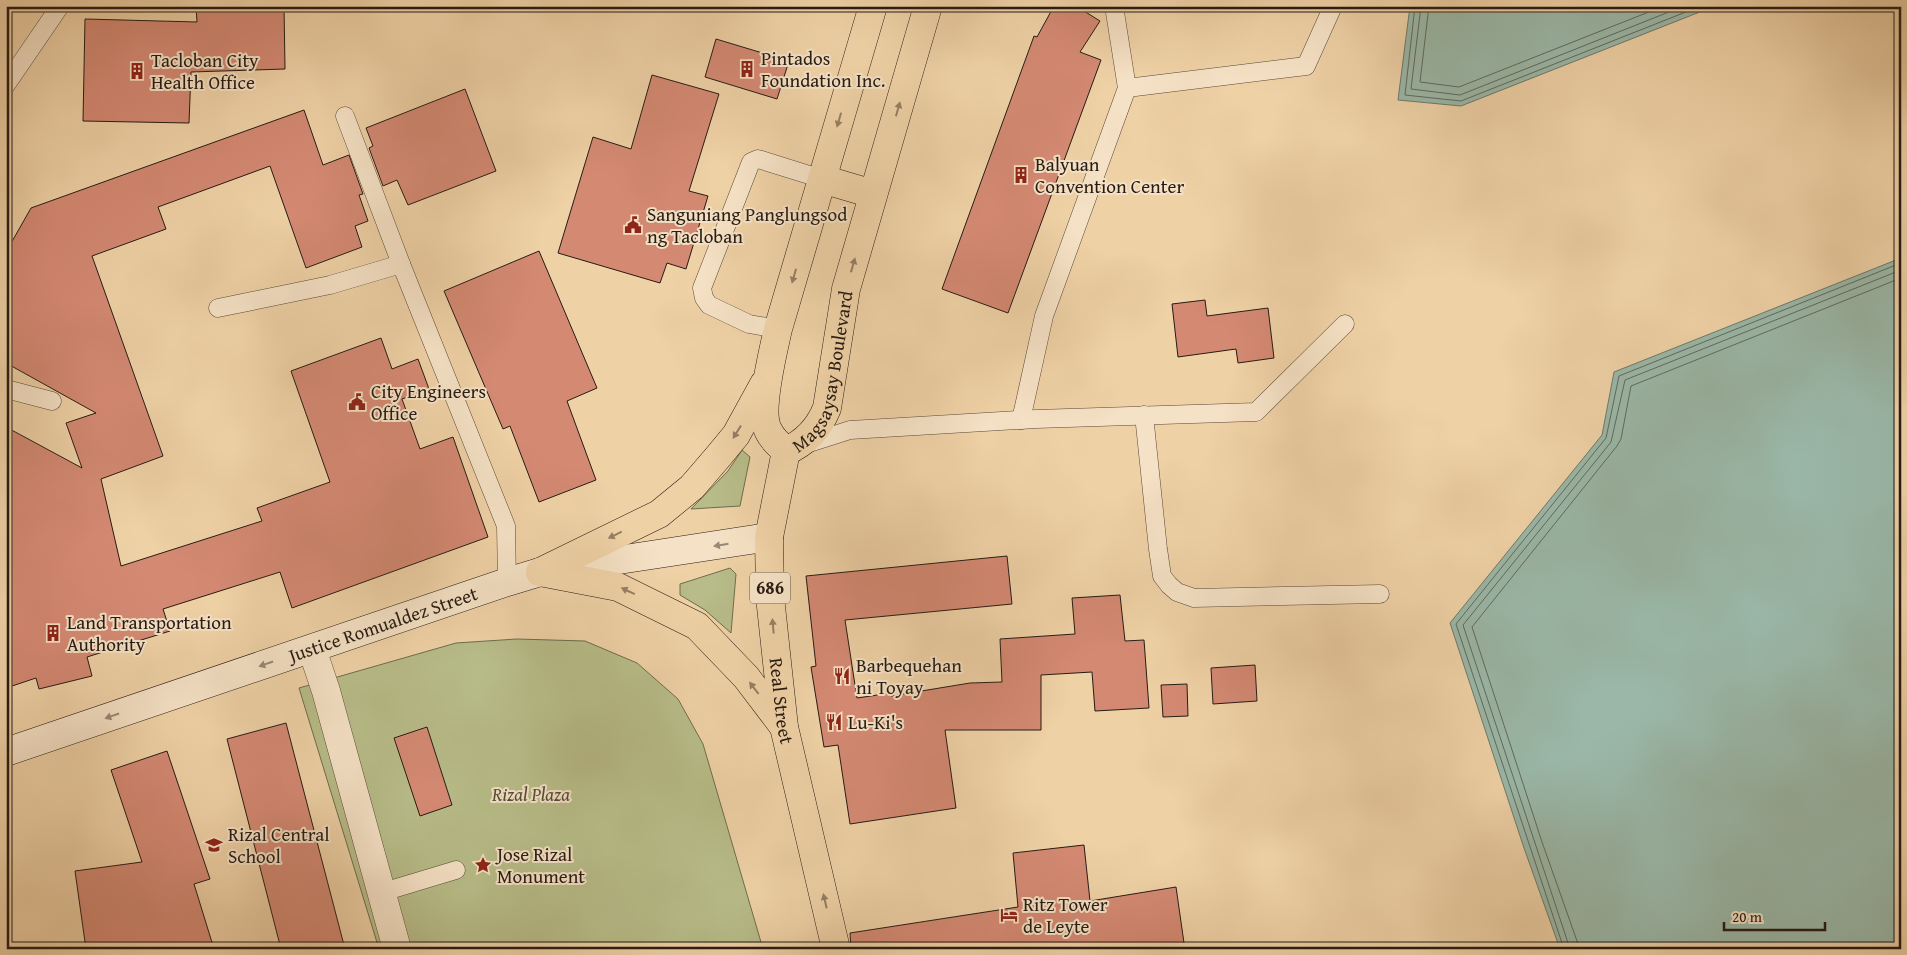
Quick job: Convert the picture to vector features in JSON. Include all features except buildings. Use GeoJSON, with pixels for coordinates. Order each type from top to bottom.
{"type":"FeatureCollection","features":[{"type":"Feature","properties":{"kind":"main road","name":"Magsaysay Boulevard"},"geometry":{"type":"LineString","coordinates":[[870,8],[778,330],[769,374],[765,423],[774,439],[786,451],[797,446],[812,433],[824,416],[827,408],[846,289],[928,6]]}},
{"type":"Feature","properties":{"kind":"main road"},"geometry":{"type":"LineString","coordinates":[[822,179],[872,194]]}},
{"type":"Feature","properties":{"kind":"main road"},"geometry":{"type":"LineString","coordinates":[[540,572],[660,514],[692,487],[736,435],[769,374]]}},
{"type":"Feature","properties":{"kind":"main road","name":"Real Street"},"geometry":{"type":"LineString","coordinates":[[786,451],[769,537],[770,597],[784,727],[836,949]]}},
{"type":"Feature","properties":{"kind":"main road","name":"Justice Romualdez Street"},"geometry":{"type":"LineString","coordinates":[[6,752],[540,572],[769,537]]}},
{"type":"Feature","properties":{"kind":"main road"},"geometry":{"type":"LineString","coordinates":[[540,572],[618,587],[698,626],[746,677],[784,727]]}},
{"type":"Feature","properties":{"kind":"main road"},"geometry":{"type":"LineString","coordinates":[[312,648],[383,892],[397,949]]}},
{"type":"Feature","properties":{"kind":"lane"},"geometry":{"type":"LineString","coordinates":[[6,85],[60,6]]}},
{"type":"Feature","properties":{"kind":"lane"},"geometry":{"type":"LineString","coordinates":[[1021,420],[1044,316],[1127,88],[1114,6]]}},
{"type":"Feature","properties":{"kind":"lane"},"geometry":{"type":"LineString","coordinates":[[1127,88],[1306,66],[1333,6]]}},
{"type":"Feature","properties":{"kind":"lane"},"geometry":{"type":"LineString","coordinates":[[345,116],[401,264],[506,526],[507,582]]}},
{"type":"Feature","properties":{"kind":"lane"},"geometry":{"type":"LineString","coordinates":[[778,330],[749,324],[709,305],[704,298],[702,288],[751,162],[758,159],[822,179]]}},
{"type":"Feature","properties":{"kind":"lane"},"geometry":{"type":"LineString","coordinates":[[218,308],[330,285],[401,264]]}},
{"type":"Feature","properties":{"kind":"lane"},"geometry":{"type":"LineString","coordinates":[[786,451],[850,430],[1021,420],[1256,412],[1345,324]]}},
{"type":"Feature","properties":{"kind":"lane"},"geometry":{"type":"LineString","coordinates":[[6,389],[52,401]]}},
{"type":"Feature","properties":{"kind":"lane"},"geometry":{"type":"LineString","coordinates":[[1144,415],[1162,576],[1177,592],[1194,598],[1380,594]]}},
{"type":"Feature","properties":{"kind":"lane"},"geometry":{"type":"LineString","coordinates":[[383,892],[456,870]]}},
{"type":"Feature","properties":{"kind":"green space"},"geometry":{"type":"Polygon","coordinates":[[[742,450],[750,457],[740,506],[691,509],[728,471],[742,450]]]}},
{"type":"Feature","properties":{"kind":"green space"},"geometry":{"type":"Polygon","coordinates":[[[730,568],[736,574],[731,633],[705,610],[680,595],[680,584],[730,568]]]}},
{"type":"Feature","properties":{"kind":"green space","name":"Rizal Plaza"},"geometry":{"type":"Polygon","coordinates":[[[517,639],[585,641],[637,663],[678,699],[703,744],[763,949],[379,949],[299,688],[456,643],[517,639]]]}},
{"type":"Feature","properties":{"kind":"water"},"geometry":{"type":"Polygon","coordinates":[[[1410,6],[1715,6],[1461,106],[1398,100],[1410,6]]]}},
{"type":"Feature","properties":{"kind":"water"},"geometry":{"type":"Polygon","coordinates":[[[1901,258],[1901,949],[1560,949],[1524,848],[1450,623],[1602,435],[1614,372],[1901,258]]]}},
{"type":"Feature","properties":{"kind":"place","name":"Pintados Foundation Inc."},"geometry":{"type":"Point","coordinates":[747,69]}},
{"type":"Feature","properties":{"kind":"place","name":"Tacloban City Health Office"},"geometry":{"type":"Point","coordinates":[137,71]}},
{"type":"Feature","properties":{"kind":"place","name":"Balyuan Convention Center"},"geometry":{"type":"Point","coordinates":[1021,175]}},
{"type":"Feature","properties":{"kind":"place","name":"Sanguniang Panglungsod ng Tacloban"},"geometry":{"type":"Point","coordinates":[633,225]}},
{"type":"Feature","properties":{"kind":"place","name":"City Engineers Office"},"geometry":{"type":"Point","coordinates":[357,402]}},
{"type":"Feature","properties":{"kind":"place","name":"Land Transportation Authority"},"geometry":{"type":"Point","coordinates":[53,633]}},
{"type":"Feature","properties":{"kind":"place","name":"Barbequehan ni Toyay"},"geometry":{"type":"Point","coordinates":[842,676]}},
{"type":"Feature","properties":{"kind":"place","name":"Lu-Ki's"},"geometry":{"type":"Point","coordinates":[834,722]}},
{"type":"Feature","properties":{"kind":"place","name":"Rizal Central School"},"geometry":{"type":"Point","coordinates":[214,845]}},
{"type":"Feature","properties":{"kind":"place","name":"Jose Rizal Monument"},"geometry":{"type":"Point","coordinates":[483,865]}},
{"type":"Feature","properties":{"kind":"place","name":"Ritz Tower de Leyte"},"geometry":{"type":"Point","coordinates":[1009,915]}}]}
